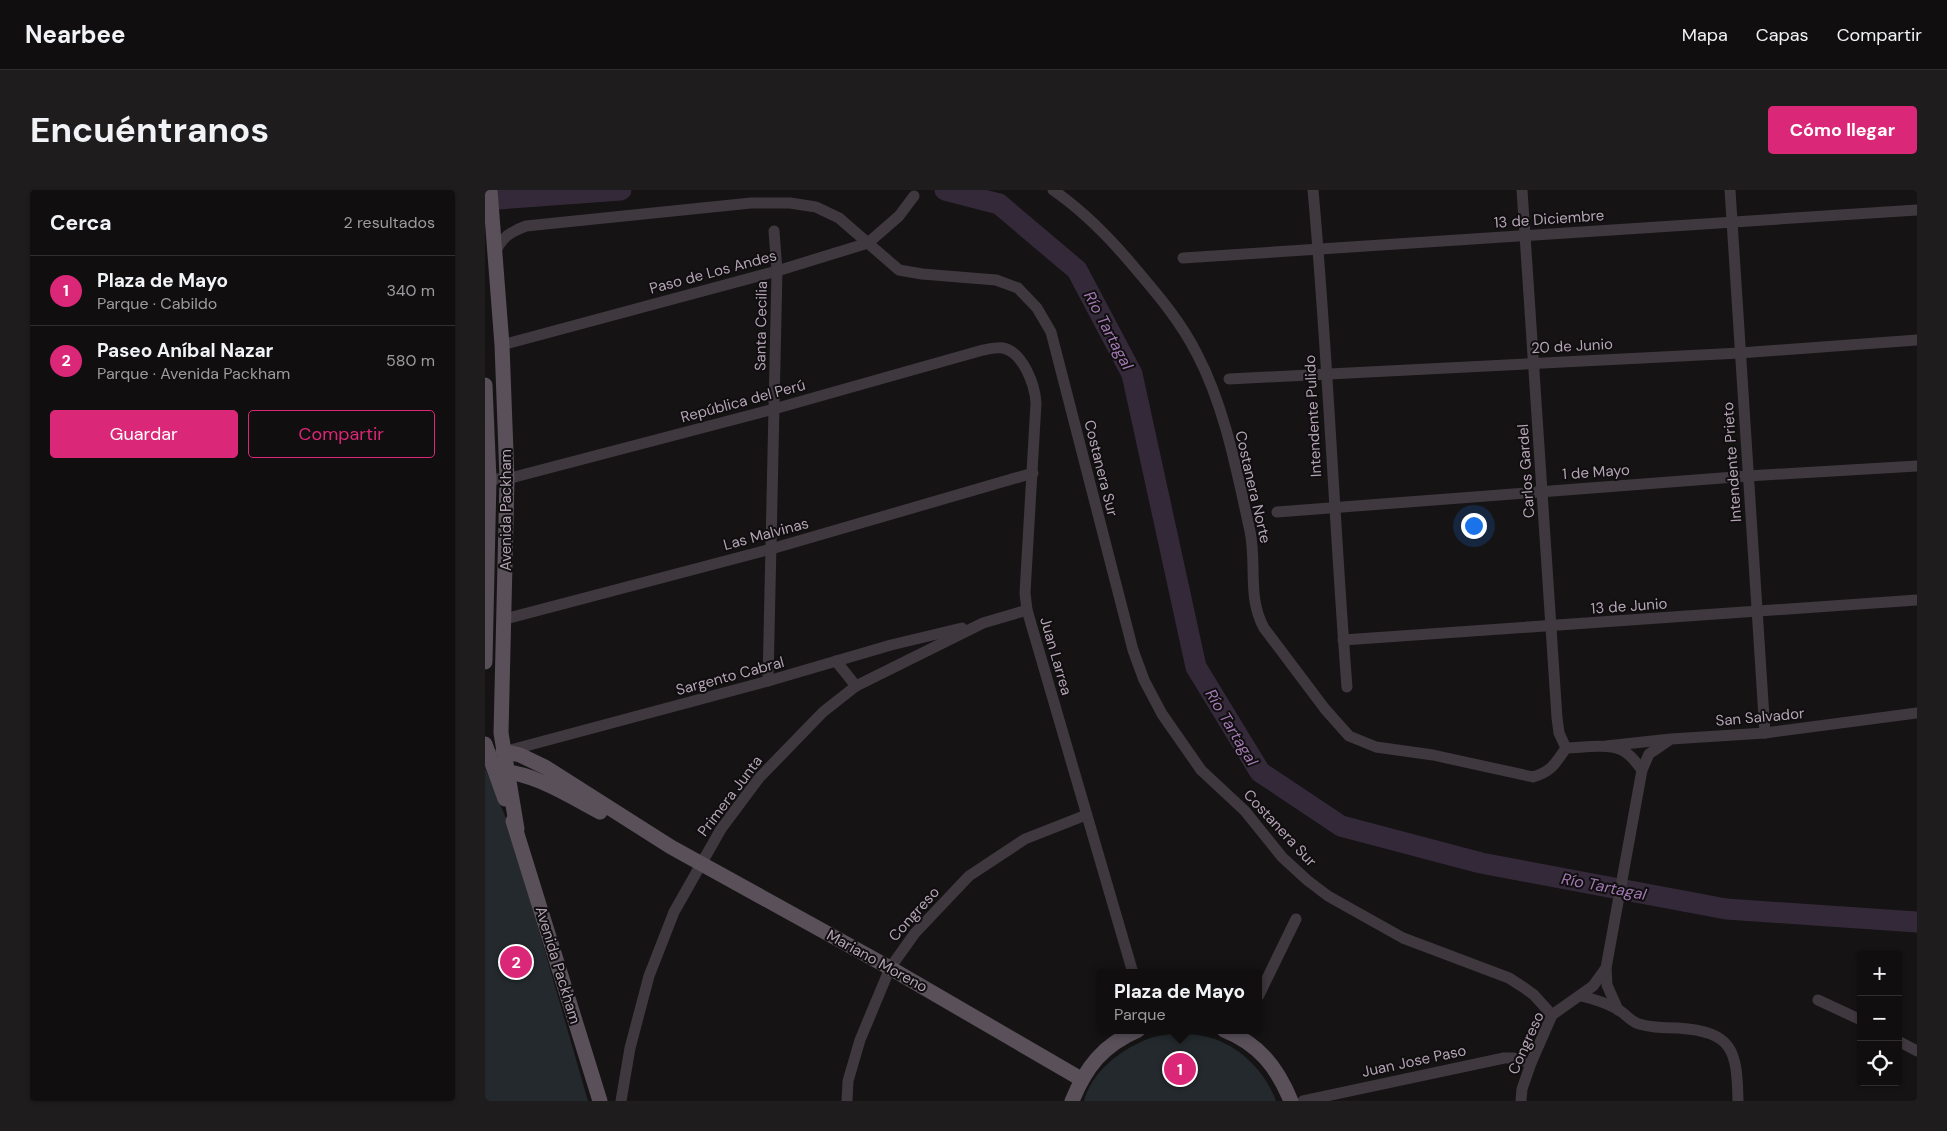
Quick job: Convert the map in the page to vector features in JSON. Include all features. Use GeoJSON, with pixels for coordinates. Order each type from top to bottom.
{"type":"FeatureCollection","features":[{"type":"Feature","properties":{"kind":"main road","name":"Avenida Packham"},"geometry":{"type":"LineString","coordinates":[[490,190],[502,345],[507,479],[501,733],[503,751],[500,771]]}},
{"type":"Feature","properties":{"kind":"main road","name":"Avenida Packham"},"geometry":{"type":"LineString","coordinates":[[485,385],[489,479],[485,662]]}},
{"type":"Feature","properties":{"kind":"main road","name":"Avenida Packham"},"geometry":{"type":"LineString","coordinates":[[486,751],[500,771],[599,1101]]}},
{"type":"Feature","properties":{"kind":"main road","name":"Mariano Moreno"},"geometry":{"type":"LineString","coordinates":[[503,751],[520,755],[545,766],[700,864],[890,968],[1081,1079]]}},
{"type":"Feature","properties":{"kind":"main road","name":"Mariano Moreno"},"geometry":{"type":"LineString","coordinates":[[500,771],[534,779],[671,847]]}},
{"type":"Feature","properties":{"kind":"main road"},"geometry":{"type":"LineString","coordinates":[[1072,1101],[1081,1079],[1098,1055],[1129,1034]]}},
{"type":"Feature","properties":{"kind":"main road"},"geometry":{"type":"LineString","coordinates":[[1237,1034],[1262,1054],[1281,1077],[1291,1101]]}},
{"type":"Feature","properties":{"kind":"street","name":"Costanera Norte"},"geometry":{"type":"LineString","coordinates":[[1053,190],[1077,206],[1111,240],[1180,323],[1198,354],[1222,417],[1247,520],[1251,538],[1257,615],[1263,628],[1325,709],[1349,736],[1376,747],[1433,755],[1533,776],[1547,772],[1566,748]]}},
{"type":"Feature","properties":{"kind":"street","name":"Intendente Pulido"},"geometry":{"type":"LineString","coordinates":[[1313,190],[1319,250],[1334,508],[1347,687]]}},
{"type":"Feature","properties":{"kind":"street","name":"Carlos Gardel"},"geometry":{"type":"LineString","coordinates":[[1522,190],[1549,626],[1559,733],[1566,748]]}},
{"type":"Feature","properties":{"kind":"street","name":"Intendente Prieto"},"geometry":{"type":"LineString","coordinates":[[1730,190],[1765,733]]}},
{"type":"Feature","properties":{"kind":"street","name":"Paso de Los Andes"},"geometry":{"type":"LineString","coordinates":[[502,345],[777,271],[868,243],[899,216],[914,196]]}},
{"type":"Feature","properties":{"kind":"street","name":"Costanera Sur"},"geometry":{"type":"LineString","coordinates":[[495,253],[501,240],[511,232],[526,226],[751,203],[790,203],[816,207],[839,218],[899,270],[922,274],[996,280],[1017,288],[1037,308],[1051,332],[1133,650],[1144,680],[1162,714],[1201,770],[1245,811],[1283,857],[1328,896],[1403,938],[1509,978],[1534,995],[1552,1015]]}},
{"type":"Feature","properties":{"kind":"street","name":"13 de Diciembre"},"geometry":{"type":"LineString","coordinates":[[1183,258],[1917,210]]}},
{"type":"Feature","properties":{"kind":"street","name":"Santa Cecilia"},"geometry":{"type":"LineString","coordinates":[[768,682],[777,271],[775,232]]}},
{"type":"Feature","properties":{"kind":"street","name":"20 de Junio"},"geometry":{"type":"LineString","coordinates":[[1229,380],[1534,364],[1917,340]]}},
{"type":"Feature","properties":{"kind":"street","name":"República del Perú"},"geometry":{"type":"LineString","coordinates":[[489,479],[507,479],[774,409],[983,350],[1004,348]]}},
{"type":"Feature","properties":{"kind":"street","name":"Juan Larrea"},"geometry":{"type":"LineString","coordinates":[[1004,348],[1017,357],[1029,374],[1035,390],[1033,473],[1025,593],[1027,610],[1132,969]]}},
{"type":"Feature","properties":{"kind":"street","name":"1 de Mayo"},"geometry":{"type":"LineString","coordinates":[[1277,512],[1748,476],[1917,466]]}},
{"type":"Feature","properties":{"kind":"street","name":"Las Malvinas"},"geometry":{"type":"LineString","coordinates":[[505,619],[771,549],[1033,473]]}},
{"type":"Feature","properties":{"kind":"street","name":"13 de Junio"},"geometry":{"type":"LineString","coordinates":[[1343,640],[1917,600]]}},
{"type":"Feature","properties":{"kind":"street","name":"Primera Junta"},"geometry":{"type":"LineString","coordinates":[[621,1101],[630,1048],[649,976],[675,912],[700,864],[721,830],[759,778],[823,712],[855,686],[983,623],[1027,610]]}},
{"type":"Feature","properties":{"kind":"street","name":"Sargento Cabral"},"geometry":{"type":"LineString","coordinates":[[486,751],[503,751],[532,745],[768,682],[891,645],[983,623]]}},
{"type":"Feature","properties":{"kind":"street"},"geometry":{"type":"LineString","coordinates":[[836,661],[855,686]]}},
{"type":"Feature","properties":{"kind":"street","name":"San Salvador"},"geometry":{"type":"LineString","coordinates":[[1566,748],[1765,733],[1917,713]]}},
{"type":"Feature","properties":{"kind":"street"},"geometry":{"type":"LineString","coordinates":[[1618,1010],[1607,985],[1606,968],[1642,770],[1649,754],[1658,746],[1671,739]]}},
{"type":"Feature","properties":{"kind":"street"},"geometry":{"type":"LineString","coordinates":[[1606,746],[1620,749],[1628,754],[1642,770]]}},
{"type":"Feature","properties":{"kind":"street","name":"Congreso"},"geometry":{"type":"LineString","coordinates":[[847,1101],[849,1081],[860,1040],[890,968],[915,933],[969,876],[1025,839],[1086,815]]}},
{"type":"Feature","properties":{"kind":"street"},"geometry":{"type":"LineString","coordinates":[[1262,989],[1296,919]]}},
{"type":"Feature","properties":{"kind":"street","name":"Congreso"},"geometry":{"type":"LineString","coordinates":[[1521,1101],[1522,1089],[1531,1063],[1552,1015],[1593,986],[1606,968]]}},
{"type":"Feature","properties":{"kind":"street"},"geometry":{"type":"LineString","coordinates":[[1581,996],[1597,1000],[1618,1010],[1637,1024],[1657,1028],[1705,1031],[1722,1039],[1733,1055],[1737,1075],[1738,1101]]}},
{"type":"Feature","properties":{"kind":"street"},"geometry":{"type":"LineString","coordinates":[[1818,1000],[1857,1018]]}},
{"type":"Feature","properties":{"kind":"street"},"geometry":{"type":"LineString","coordinates":[[1902,1043],[1917,1051]]}},
{"type":"Feature","properties":{"kind":"street","name":"Juan Jose Paso"},"geometry":{"type":"LineString","coordinates":[[1303,1101],[1504,1058],[1514,1058],[1531,1063]]}},
{"type":"Feature","properties":{"kind":"shaded area"},"geometry":{"type":"Polygon","coordinates":[[[485,768],[508,823],[588,1101],[485,1101],[485,768]]]}},
{"type":"Feature","properties":{"kind":"shaded area"},"geometry":{"type":"Polygon","coordinates":[[[1170,1034],[1200,1035],[1227,1044],[1257,1068],[1276,1101],[1084,1101],[1093,1081],[1107,1064],[1125,1050],[1156,1037],[1170,1034]]]}},
{"type":"Feature","properties":{"kind":"waterway","name":"Río Tartagal"},"geometry":{"type":"LineString","coordinates":[[485,200],[621,190]]}},
{"type":"Feature","properties":{"kind":"waterway","name":"Río Tartagal"},"geometry":{"type":"LineString","coordinates":[[945,190],[999,204],[1077,270],[1132,374],[1196,667],[1260,772],[1341,826],[1481,863],[1726,909],[1917,922]]}},
{"type":"Feature","properties":{"kind":"place","name":"Paseo Aníbal Nazar"},"geometry":{"type":"Point","coordinates":[516,962]}},
{"type":"Feature","properties":{"kind":"place","name":"Plaza de Mayo"},"geometry":{"type":"Point","coordinates":[1180,1069]}}]}
